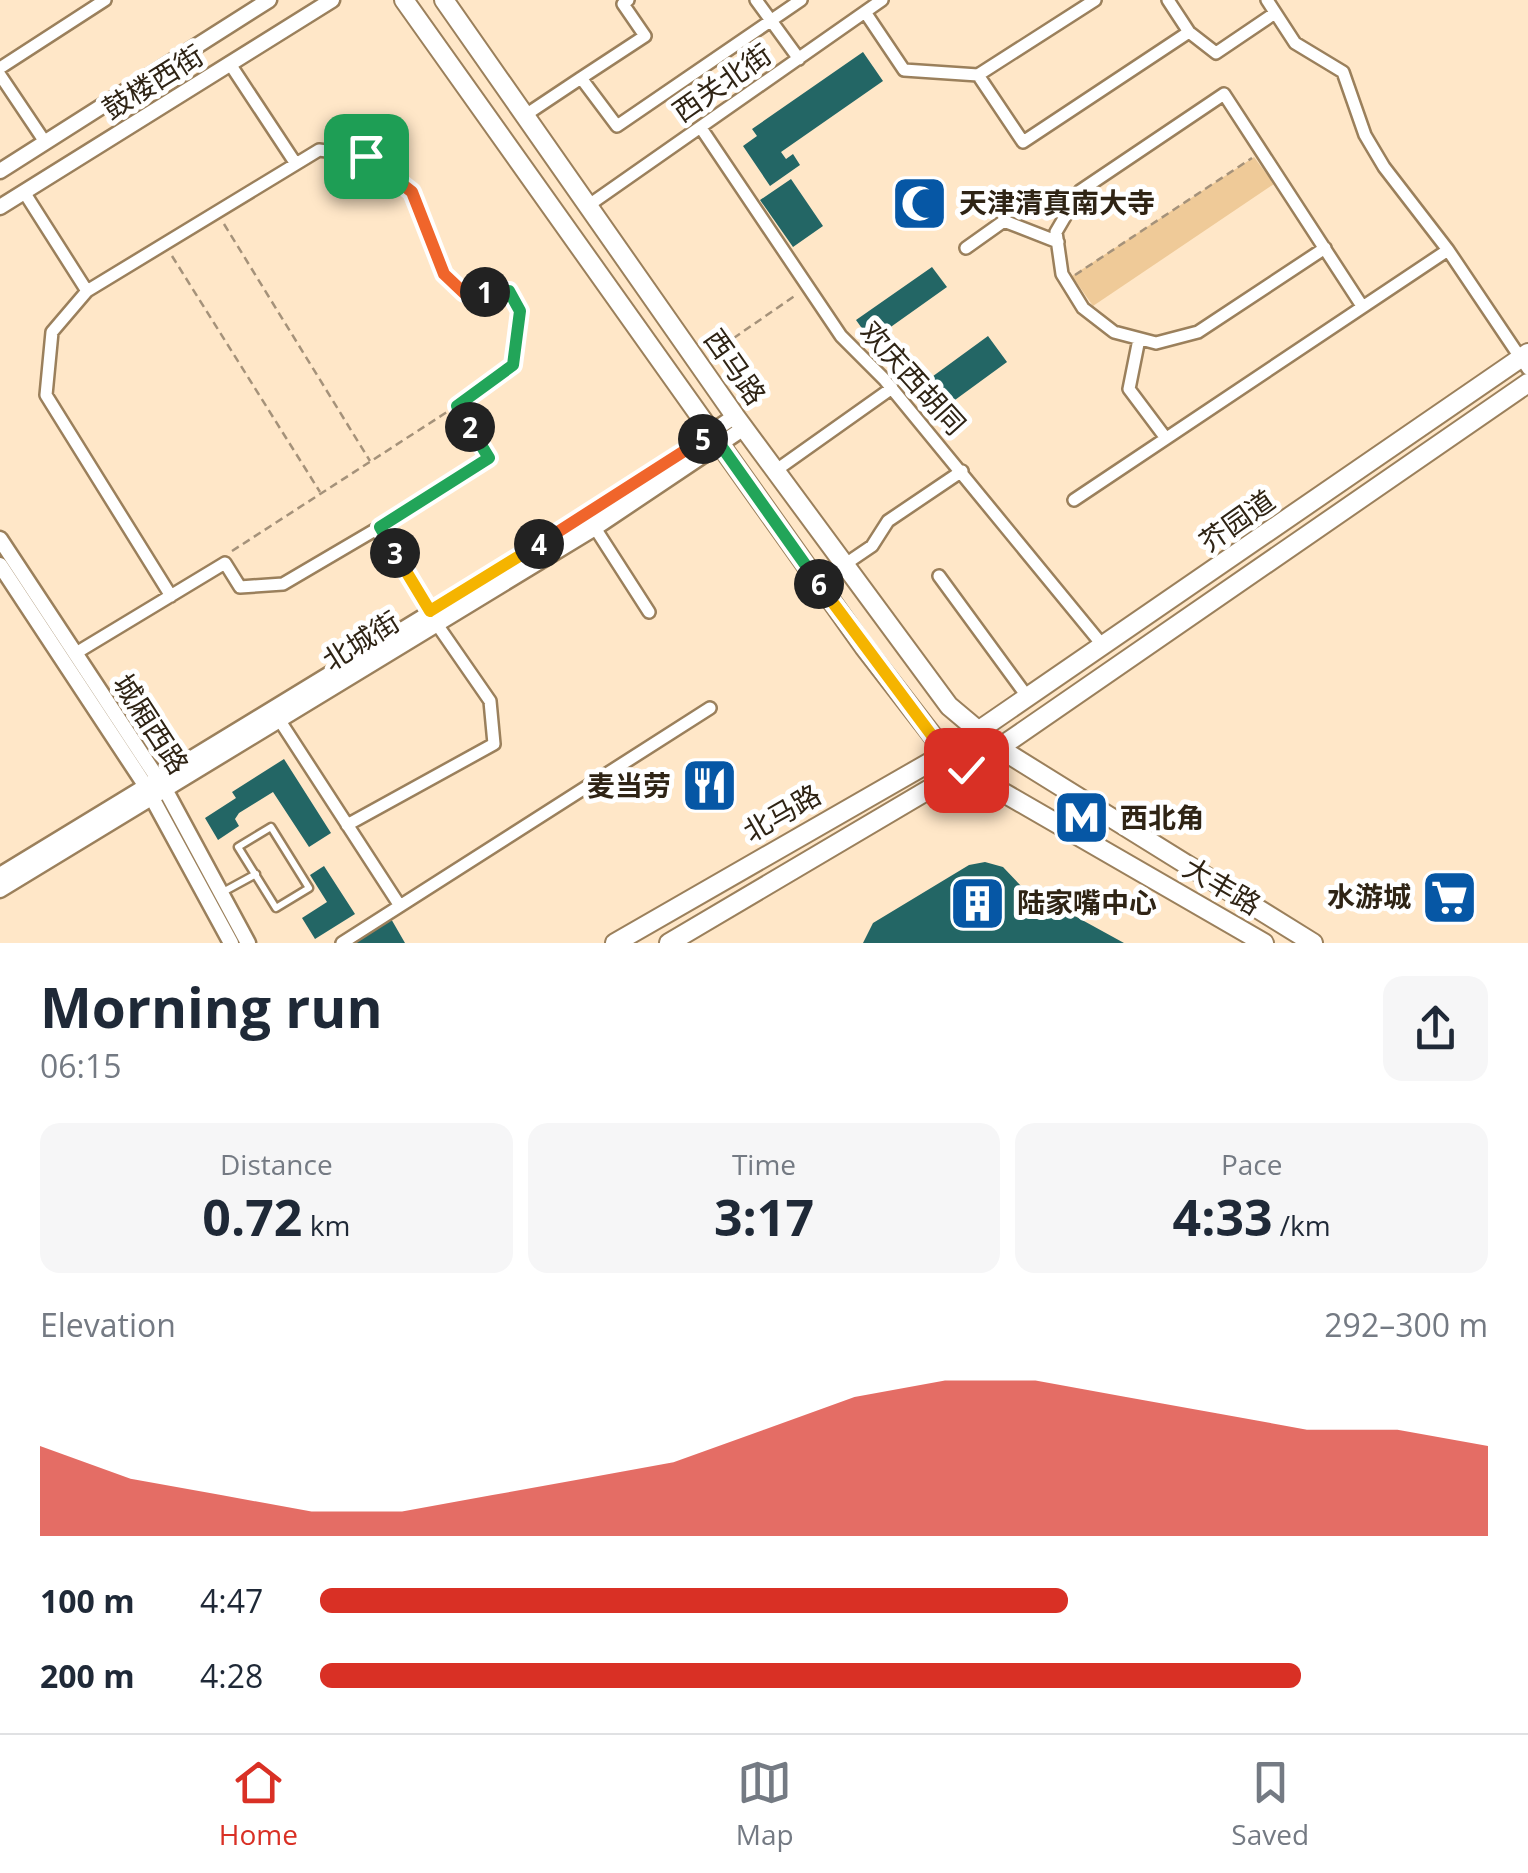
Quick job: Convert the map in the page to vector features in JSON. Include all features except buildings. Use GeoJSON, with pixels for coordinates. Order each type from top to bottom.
{"type":"FeatureCollection","features":[{"type":"Feature","properties":{"kind":"main road","name":"西马路"},"geometry":{"type":"LineString","coordinates":[[404,0],[864,647],[946,753]]}},
{"type":"Feature","properties":{"kind":"main road","name":"西马路"},"geometry":{"type":"LineString","coordinates":[[444,0],[740,422],[939,694],[976,733],[999,748]]}},
{"type":"Feature","properties":{"kind":"main road","name":"芥园道"},"geometry":{"type":"LineString","coordinates":[[976,733],[1526,360]]}},
{"type":"Feature","properties":{"kind":"main road","name":"芥园道"},"geometry":{"type":"LineString","coordinates":[[999,748],[1528,383]]}},
{"type":"Feature","properties":{"kind":"main road","name":"北马路"},"geometry":{"type":"LineString","coordinates":[[615,943],[976,733]]}},
{"type":"Feature","properties":{"kind":"main road","name":"北马路"},"geometry":{"type":"LineString","coordinates":[[669,943],[999,748]]}},
{"type":"Feature","properties":{"kind":"main road","name":"大丰路"},"geometry":{"type":"LineString","coordinates":[[999,748],[1313,943]]}},
{"type":"Feature","properties":{"kind":"main road","name":"大丰路"},"geometry":{"type":"LineString","coordinates":[[946,753],[966,770],[1264,943]]}},
{"type":"Feature","properties":{"kind":"street"},"geometry":{"type":"LineString","coordinates":[[45,142],[0,71],[105,0]]}},
{"type":"Feature","properties":{"kind":"street","name":"鼓楼西街"},"geometry":{"type":"LineString","coordinates":[[0,171],[270,0]]}},
{"type":"Feature","properties":{"kind":"street","name":"鼓楼西街"},"geometry":{"type":"LineString","coordinates":[[0,207],[332,0]]}},
{"type":"Feature","properties":{"kind":"street"},"geometry":{"type":"LineString","coordinates":[[756,0],[799,59]]}},
{"type":"Feature","properties":{"kind":"street"},"geometry":{"type":"LineString","coordinates":[[581,78],[617,126],[801,0]]}},
{"type":"Feature","properties":{"kind":"street","name":"西关北街"},"geometry":{"type":"LineString","coordinates":[[589,205],[882,0]]}},
{"type":"Feature","properties":{"kind":"street"},"geometry":{"type":"LineString","coordinates":[[865,12],[904,70],[978,75],[1095,0]]}},
{"type":"Feature","properties":{"kind":"street"},"geometry":{"type":"LineString","coordinates":[[1168,0],[1190,32],[1216,54],[1275,13]]}},
{"type":"Feature","properties":{"kind":"street"},"geometry":{"type":"LineString","coordinates":[[1267,0],[1295,43],[1342,72],[1365,135],[1384,167],[1526,360]]}},
{"type":"Feature","properties":{"kind":"street"},"geometry":{"type":"LineString","coordinates":[[524,116],[645,36],[624,1]]}},
{"type":"Feature","properties":{"kind":"street"},"geometry":{"type":"LineString","coordinates":[[978,75],[1023,142],[1190,32]]}},
{"type":"Feature","properties":{"kind":"street"},"geometry":{"type":"LineString","coordinates":[[230,64],[294,161]]}},
{"type":"Feature","properties":{"kind":"street"},"geometry":{"type":"LineString","coordinates":[[1325,248],[1198,332],[1156,343],[1114,332],[1083,308],[1067,281],[1056,232],[1080,191],[1224,94],[1325,248],[1362,306]]}},
{"type":"Feature","properties":{"kind":"street","name":"欢庆西胡同"},"geometry":{"type":"LineString","coordinates":[[701,128],[841,336],[892,388],[1104,647]]}},
{"type":"Feature","properties":{"kind":"street"},"geometry":{"type":"LineString","coordinates":[[76,653],[171,596],[225,563],[240,588],[283,584],[489,458],[457,406],[513,365],[520,311],[509,291],[464,293],[444,274],[412,192],[366,156],[319,150],[294,161],[88,291],[52,332],[46,395],[171,596]]}},
{"type":"Feature","properties":{"kind":"street"},"geometry":{"type":"LineString","coordinates":[[24,192],[88,291]]}},
{"type":"Feature","properties":{"kind":"street"},"geometry":{"type":"LineString","coordinates":[[966,248],[1004,221],[1058,242]]}},
{"type":"Feature","properties":{"kind":"street"},"geometry":{"type":"LineString","coordinates":[[1074,500],[1448,250]]}},
{"type":"Feature","properties":{"kind":"street"},"geometry":{"type":"LineString","coordinates":[[1139,338],[1128,388],[1165,438]]}},
{"type":"Feature","properties":{"kind":"street"},"geometry":{"type":"LineString","coordinates":[[775,471],[892,388]]}},
{"type":"Feature","properties":{"kind":"street","name":"北城街"},"geometry":{"type":"LineString","coordinates":[[0,875],[280,721],[433,617],[740,422]]}},
{"type":"Feature","properties":{"kind":"street","name":"北城街"},"geometry":{"type":"LineString","coordinates":[[0,890],[155,788],[433,617],[596,528],[716,438]]}},
{"type":"Feature","properties":{"kind":"street"},"geometry":{"type":"LineString","coordinates":[[844,564],[872,546],[888,521],[962,471]]}},
{"type":"Feature","properties":{"kind":"street"},"geometry":{"type":"LineString","coordinates":[[346,825],[494,744],[490,701],[433,617],[380,527]]}},
{"type":"Feature","properties":{"kind":"street"},"geometry":{"type":"LineString","coordinates":[[596,528],[649,612]]}},
{"type":"Feature","properties":{"kind":"street","name":"城厢西路"},"geometry":{"type":"LineString","coordinates":[[0,539],[76,653],[155,788],[231,943]]}},
{"type":"Feature","properties":{"kind":"street","name":"城厢西路"},"geometry":{"type":"LineString","coordinates":[[0,565],[155,788],[223,892],[248,943]]}},
{"type":"Feature","properties":{"kind":"street"},"geometry":{"type":"LineString","coordinates":[[939,576],[1029,699]]}},
{"type":"Feature","properties":{"kind":"street"},"geometry":{"type":"LineString","coordinates":[[342,943],[710,708]]}},
{"type":"Feature","properties":{"kind":"street"},"geometry":{"type":"LineString","coordinates":[[280,721],[400,906]]}},
{"type":"Feature","properties":{"kind":"lane"},"geometry":{"type":"LineString","coordinates":[[271,827],[309,888],[276,908],[256,874],[238,847],[271,827]]}},
{"type":"Feature","properties":{"kind":"lane"},"geometry":{"type":"LineString","coordinates":[[208,899],[256,874]]}},
{"type":"Feature","properties":{"kind":"path"},"geometry":{"type":"LineString","coordinates":[[1067,281],[1262,152]]}},
{"type":"Feature","properties":{"kind":"path"},"geometry":{"type":"LineString","coordinates":[[216,210],[370,461]]}},
{"type":"Feature","properties":{"kind":"path"},"geometry":{"type":"LineString","coordinates":[[164,243],[320,492]]}},
{"type":"Feature","properties":{"kind":"path"},"geometry":{"type":"LineString","coordinates":[[698,362],[808,287]]}},
{"type":"Feature","properties":{"kind":"path"},"geometry":{"type":"LineString","coordinates":[[225,563],[234,547],[457,406]]}},
{"type":"Feature","properties":{"kind":"shaded area"},"geometry":{"type":"Polygon","coordinates":[[[1254,157],[1274,184],[1093,306],[1072,276],[1254,157]]]}},
{"type":"Feature","properties":{"kind":"place","name":"天津清真南大寺"},"geometry":{"type":"Point","coordinates":[920,203]}},
{"type":"Feature","properties":{"kind":"place","name":"麦当劳"},"geometry":{"type":"Point","coordinates":[710,786]}},
{"type":"Feature","properties":{"kind":"place","name":"西北角"},"geometry":{"type":"Point","coordinates":[1081,818]}},
{"type":"Feature","properties":{"kind":"place","name":"水游城"},"geometry":{"type":"Point","coordinates":[1450,897]}},
{"type":"Feature","properties":{"kind":"place","name":"陆家嘴中心"},"geometry":{"type":"Point","coordinates":[978,903]}},
{"type":"Feature","properties":{"kind":"route"},"geometry":{"type":"LineString","coordinates":[[366,156],[412,192],[444,274],[464,293],[509,291],[520,311],[513,365],[457,406],[489,458],[380,527],[430,611],[587,517],[712,433],[864,647],[946,753],[966,770]]}}]}
